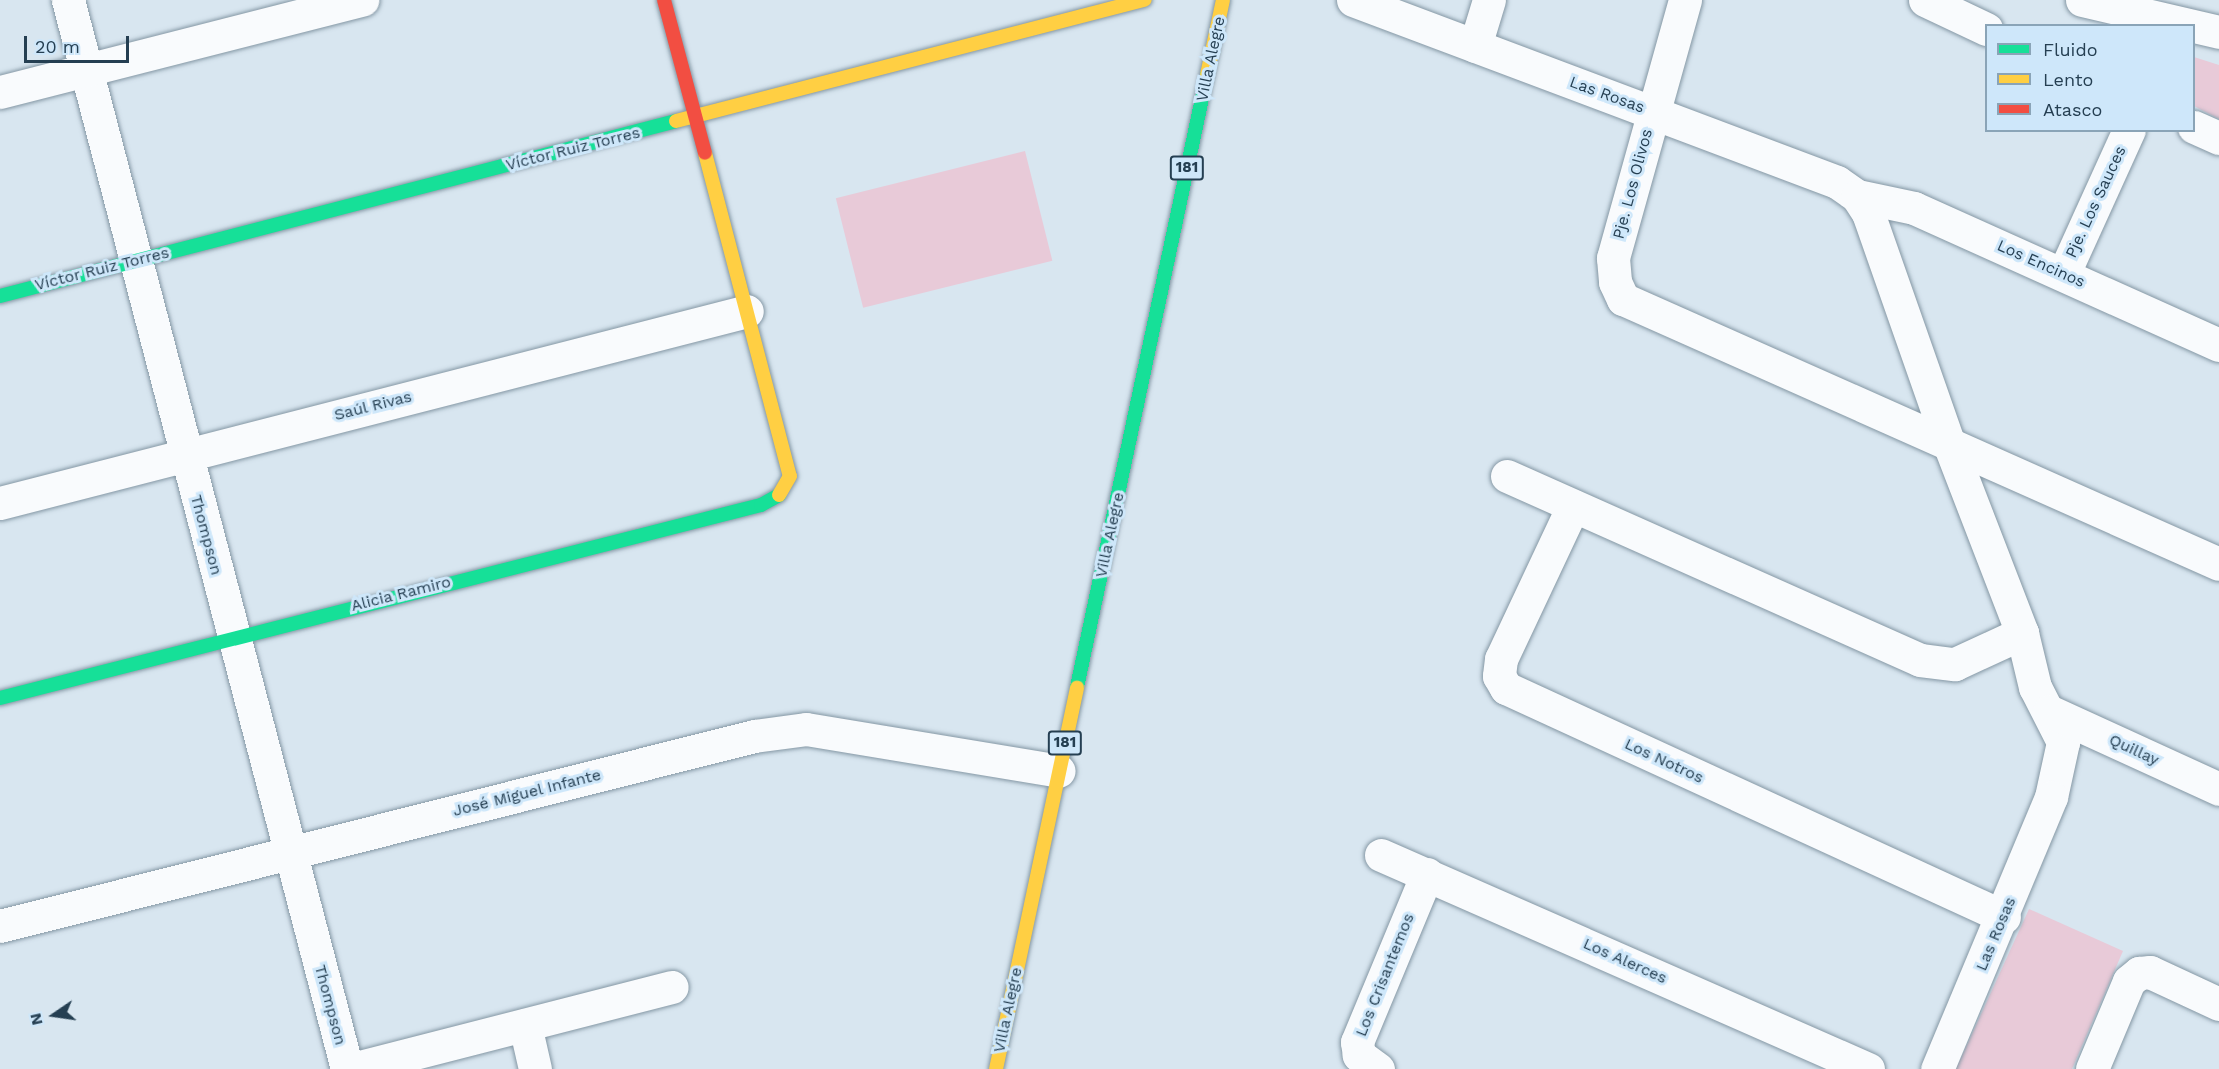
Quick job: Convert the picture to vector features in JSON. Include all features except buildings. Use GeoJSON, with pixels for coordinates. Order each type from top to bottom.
{"type":"FeatureCollection","features":[{"type":"Feature","properties":{"kind":"main road"},"geometry":{"type":"LineString","coordinates":[[664,0],[747,311]]}},
{"type":"Feature","properties":{"kind":"main road","name":"Víctor Ruiz Torres"},"geometry":{"type":"LineString","coordinates":[[0,296],[696,118],[1145,0]]}},
{"type":"Feature","properties":{"kind":"main road","name":"Villa Alegre"},"geometry":{"type":"LineString","coordinates":[[996,1069],[1223,0]]}},
{"type":"Feature","properties":{"kind":"main road","name":"Alicia Ramiro"},"geometry":{"type":"LineString","coordinates":[[0,698],[233,636],[761,505],[779,495],[790,476],[747,311]]}},
{"type":"Feature","properties":{"kind":"street","name":"Thompson"},"geometry":{"type":"LineString","coordinates":[[68,0],[134,261],[347,1069]]}},
{"type":"Feature","properties":{"kind":"street"},"geometry":{"type":"LineString","coordinates":[[0,92],[362,0]]}},
{"type":"Feature","properties":{"kind":"street","name":"Las Rosas"},"geometry":{"type":"LineString","coordinates":[[1353,0],[1837,182],[1857,196],[1868,213],[1948,441],[2022,633],[2035,687],[2049,711],[2062,742],[2051,797],[2004,916],[1937,1069]]}},
{"type":"Feature","properties":{"kind":"street"},"geometry":{"type":"LineString","coordinates":[[1475,46],[1489,0]]}},
{"type":"Feature","properties":{"kind":"street","name":"Pje. Los Olivos"},"geometry":{"type":"LineString","coordinates":[[1685,0],[1652,111],[1613,258],[1615,282],[1623,299],[1948,441]]}},
{"type":"Feature","properties":{"kind":"street"},"geometry":{"type":"LineString","coordinates":[[1925,0],[1985,29]]}},
{"type":"Feature","properties":{"kind":"street"},"geometry":{"type":"LineString","coordinates":[[2082,0],[2169,22]]}},
{"type":"Feature","properties":{"kind":"street"},"geometry":{"type":"LineString","coordinates":[[2195,27],[2219,32]]}},
{"type":"Feature","properties":{"kind":"street"},"geometry":{"type":"LineString","coordinates":[[2195,128],[2219,138]]}},
{"type":"Feature","properties":{"kind":"street","name":"Pje. Los Sauces"},"geometry":{"type":"LineString","coordinates":[[2064,273],[2128,132]]}},
{"type":"Feature","properties":{"kind":"street","name":"Los Encinos"},"geometry":{"type":"LineString","coordinates":[[1857,196],[1914,208],[2064,273],[2219,345]]}},
{"type":"Feature","properties":{"kind":"street","name":"Saúl Rivas"},"geometry":{"type":"LineString","coordinates":[[0,502],[747,311]]}},
{"type":"Feature","properties":{"kind":"street"},"geometry":{"type":"LineString","coordinates":[[1948,441],[2219,564]]}},
{"type":"Feature","properties":{"kind":"street"},"geometry":{"type":"LineString","coordinates":[[1507,476],[1920,660],[1955,664],[2022,633]]}},
{"type":"Feature","properties":{"kind":"street","name":"Los Notros"},"geometry":{"type":"LineString","coordinates":[[1573,506],[1501,659],[1499,676],[1506,688],[2004,916]]}},
{"type":"Feature","properties":{"kind":"street","name":"Quillay"},"geometry":{"type":"LineString","coordinates":[[2049,711],[2219,789]]}},
{"type":"Feature","properties":{"kind":"street","name":"José Miguel Infante"},"geometry":{"type":"LineString","coordinates":[[0,926],[754,736],[806,729],[1059,771]]}},
{"type":"Feature","properties":{"kind":"street","name":"Los Alerces"},"geometry":{"type":"LineString","coordinates":[[1381,855],[1868,1069]]}},
{"type":"Feature","properties":{"kind":"street","name":"Los Crisantemos"},"geometry":{"type":"LineString","coordinates":[[1378,1069],[1359,1055],[1357,1042],[1427,874]]}},
{"type":"Feature","properties":{"kind":"street"},"geometry":{"type":"LineString","coordinates":[[2092,1069],[2129,981],[2139,973],[2150,972],[2219,1004]]}},
{"type":"Feature","properties":{"kind":"street"},"geometry":{"type":"LineString","coordinates":[[352,1069],[672,987]]}},
{"type":"Feature","properties":{"kind":"street"},"geometry":{"type":"LineString","coordinates":[[525,1025],[535,1069]]}},
{"type":"Feature","properties":{"kind":"shaded area"},"geometry":{"type":"Polygon","coordinates":[[[2195,57],[2219,65],[2219,119],[2195,107],[2195,57]]]}},
{"type":"Feature","properties":{"kind":"shaded area"},"geometry":{"type":"Polygon","coordinates":[[[1025,151],[1052,261],[863,308],[836,198],[1025,151]]]}},
{"type":"Feature","properties":{"kind":"shaded area"},"geometry":{"type":"Polygon","coordinates":[[[2029,909],[2123,951],[2072,1069],[1956,1069],[2029,909]]]}},
{"type":"Feature","properties":{"kind":"traffic: fast"},"geometry":{"type":"LineString","coordinates":[[1077,687],[1207,75]]}},
{"type":"Feature","properties":{"kind":"traffic: fast"},"geometry":{"type":"LineString","coordinates":[[0,296],[676,121]]}},
{"type":"Feature","properties":{"kind":"traffic: fast"},"geometry":{"type":"LineString","coordinates":[[0,698],[761,505],[779,495]]}},
{"type":"Feature","properties":{"kind":"traffic: slow"},"geometry":{"type":"LineString","coordinates":[[676,121],[1145,0]]}},
{"type":"Feature","properties":{"kind":"traffic: slow"},"geometry":{"type":"LineString","coordinates":[[1207,75],[1223,0]]}},
{"type":"Feature","properties":{"kind":"traffic: slow"},"geometry":{"type":"LineString","coordinates":[[705,153],[790,476],[779,495]]}},
{"type":"Feature","properties":{"kind":"traffic: slow"},"geometry":{"type":"LineString","coordinates":[[996,1069],[1077,687]]}},
{"type":"Feature","properties":{"kind":"traffic: jam"},"geometry":{"type":"LineString","coordinates":[[664,0],[705,153]]}}]}
